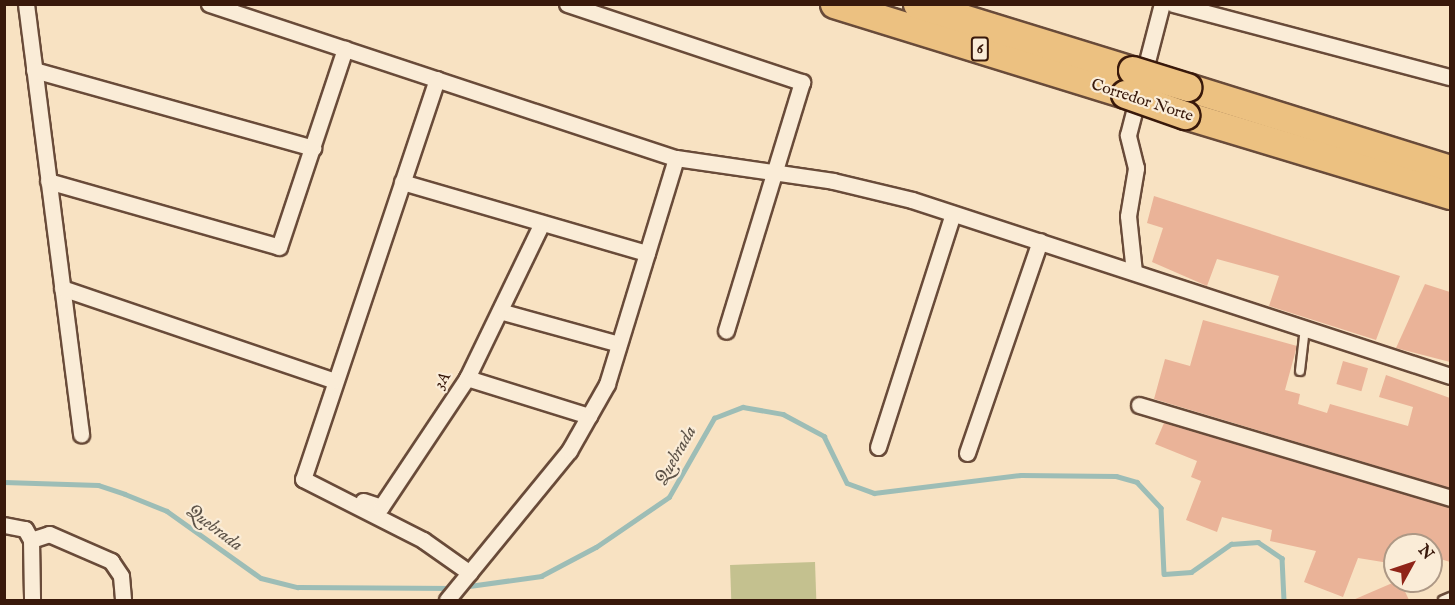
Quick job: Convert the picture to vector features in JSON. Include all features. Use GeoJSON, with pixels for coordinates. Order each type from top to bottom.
{"type":"FeatureCollection","features":[{"type":"Feature","properties":{"kind":"highway","name":"Corredor Norte"},"geometry":{"type":"LineString","coordinates":[[834,4],[1129,82],[1187,87],[1450,169]]}},
{"type":"Feature","properties":{"kind":"highway","name":"Corredor Norte"},"geometry":{"type":"LineString","coordinates":[[918,4],[1129,82],[1185,116],[1450,195]]}},
{"type":"Feature","properties":{"kind":"street"},"geometry":{"type":"LineString","coordinates":[[26,4],[81,435]]}},
{"type":"Feature","properties":{"kind":"street"},"geometry":{"type":"LineString","coordinates":[[209,4],[676,158],[832,181],[953,213],[1450,376]]}},
{"type":"Feature","properties":{"kind":"street"},"geometry":{"type":"LineString","coordinates":[[567,4],[802,82],[726,331]]}},
{"type":"Feature","properties":{"kind":"street"},"geometry":{"type":"LineString","coordinates":[[1134,272],[1128,216],[1136,168],[1128,135],[1162,4]]}},
{"type":"Feature","properties":{"kind":"street"},"geometry":{"type":"LineString","coordinates":[[1178,5],[1450,77]]}},
{"type":"Feature","properties":{"kind":"street"},"geometry":{"type":"LineString","coordinates":[[48,181],[279,247],[345,49]]}},
{"type":"Feature","properties":{"kind":"street"},"geometry":{"type":"LineString","coordinates":[[34,70],[313,148]]}},
{"type":"Feature","properties":{"kind":"street"},"geometry":{"type":"LineString","coordinates":[[437,79],[303,479],[423,540],[468,575]]}},
{"type":"Feature","properties":{"kind":"street"},"geometry":{"type":"LineString","coordinates":[[447,600],[569,451],[588,416],[619,344],[676,158]]}},
{"type":"Feature","properties":{"kind":"street"},"geometry":{"type":"LineString","coordinates":[[402,182],[647,253]]}},
{"type":"Feature","properties":{"kind":"street"},"geometry":{"type":"LineString","coordinates":[[878,447],[953,213]]}},
{"type":"Feature","properties":{"kind":"street","name":"3A"},"geometry":{"type":"LineString","coordinates":[[334,494],[381,507],[467,378],[503,312],[542,223]]}},
{"type":"Feature","properties":{"kind":"street"},"geometry":{"type":"LineString","coordinates":[[967,453],[1040,241]]}},
{"type":"Feature","properties":{"kind":"street"},"geometry":{"type":"LineString","coordinates":[[62,288],[334,381]]}},
{"type":"Feature","properties":{"kind":"street"},"geometry":{"type":"LineString","coordinates":[[503,312],[619,344]]}},
{"type":"Feature","properties":{"kind":"street"},"geometry":{"type":"LineString","coordinates":[[467,378],[588,416]]}},
{"type":"Feature","properties":{"kind":"street"},"geometry":{"type":"LineString","coordinates":[[1138,405],[1450,498]]}},
{"type":"Feature","properties":{"kind":"street"},"geometry":{"type":"LineString","coordinates":[[4,525],[25,529],[31,540],[32,600]]}},
{"type":"Feature","properties":{"kind":"street"},"geometry":{"type":"LineString","coordinates":[[31,540],[49,534],[111,561],[121,576],[123,600]]}},
{"type":"Feature","properties":{"kind":"lane"},"geometry":{"type":"LineString","coordinates":[[1300,371],[1305,328]]}},
{"type":"Feature","properties":{"kind":"lane"},"geometry":{"type":"LineString","coordinates":[[1443,600],[1450,597]]}},
{"type":"Feature","properties":{"kind":"shaded area"},"geometry":{"type":"Polygon","coordinates":[[[815,562],[816,600],[731,600],[730,565],[815,562]]]}},
{"type":"Feature","properties":{"kind":"building"},"geometry":{"type":"Polygon","coordinates":[[[1154,196],[1400,276],[1376,340],[1269,306],[1279,276],[1217,259],[1207,286],[1152,262],[1163,228],[1147,223],[1154,196]]]}},
{"type":"Feature","properties":{"kind":"building"},"geometry":{"type":"Polygon","coordinates":[[[1425,284],[1450,292],[1450,362],[1396,348],[1425,284]]]}},
{"type":"Feature","properties":{"kind":"building"},"geometry":{"type":"Polygon","coordinates":[[[1203,320],[1297,346],[1285,390],[1300,394],[1298,404],[1327,413],[1330,404],[1408,426],[1413,407],[1379,397],[1386,375],[1450,398],[1450,488],[1154,399],[1165,359],[1190,366],[1203,320]]]}},
{"type":"Feature","properties":{"kind":"building"},"geometry":{"type":"Polygon","coordinates":[[[1343,361],[1368,368],[1361,391],[1336,384],[1343,361]]]}},
{"type":"Feature","properties":{"kind":"building"},"geometry":{"type":"Polygon","coordinates":[[[1164,423],[1450,508],[1450,562],[1443,560],[1443,533],[1383,533],[1383,562],[1358,558],[1343,597],[1304,582],[1316,551],[1270,541],[1272,530],[1222,517],[1217,532],[1186,520],[1201,481],[1191,477],[1197,461],[1155,444],[1164,423]]]}},
{"type":"Feature","properties":{"kind":"building"},"geometry":{"type":"Polygon","coordinates":[[[1383,587],[1383,593],[1406,593],[1409,600],[1353,600],[1383,587]]]}},
{"type":"Feature","properties":{"kind":"waterway","name":"Quebrada"},"geometry":{"type":"LineString","coordinates":[[462,587],[541,576],[596,547],[669,497],[714,418],[743,407],[783,414],[824,436],[847,483],[874,493],[1021,475],[1116,476],[1137,482],[1161,508],[1164,574],[1191,572],[1231,544],[1258,542],[1282,558],[1284,600]]}},
{"type":"Feature","properties":{"kind":"waterway","name":"Quebrada"},"geometry":{"type":"LineString","coordinates":[[4,482],[98,485],[125,494],[167,511],[261,578],[298,587],[454,588]]}}]}
